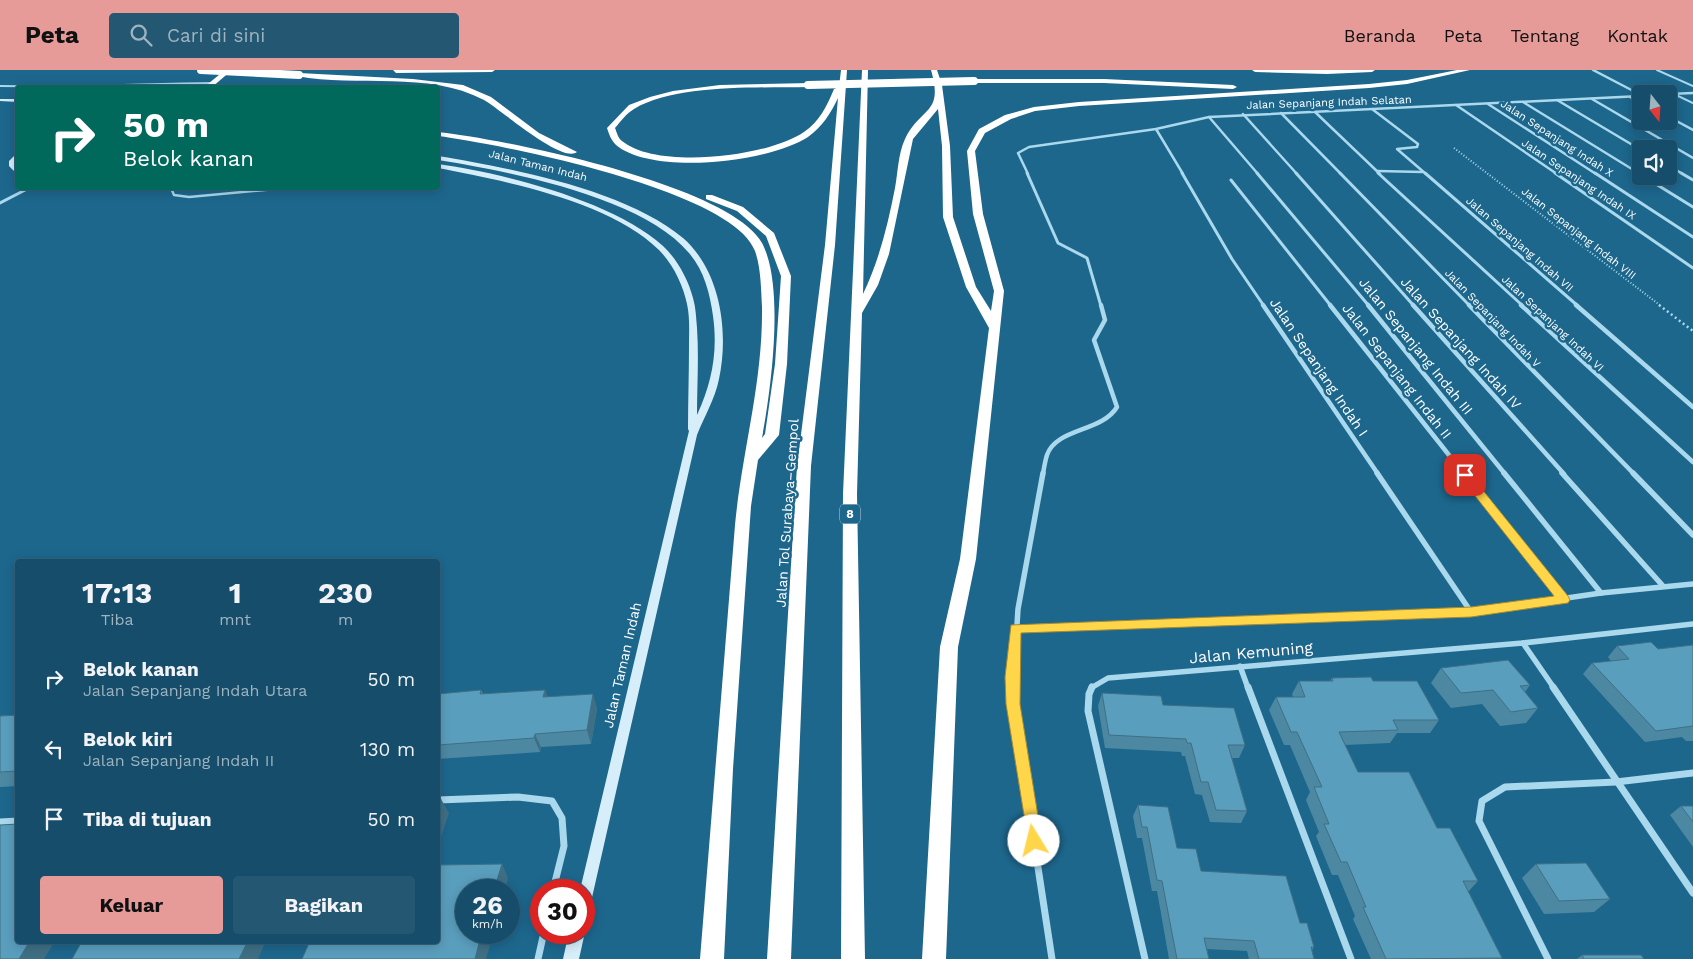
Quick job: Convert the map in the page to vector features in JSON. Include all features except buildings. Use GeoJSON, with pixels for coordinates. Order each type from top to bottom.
{"type":"FeatureCollection","features":[{"type":"Feature","properties":{"kind":"highway"},"geometry":{"type":"LineString","coordinates":[[201,70],[295,73],[413,81],[439,85]]}},
{"type":"Feature","properties":{"kind":"highway"},"geometry":{"type":"LineString","coordinates":[[208,85],[229,70]]}},
{"type":"Feature","properties":{"kind":"highway"},"geometry":{"type":"LineString","coordinates":[[219,77],[233,70]]}},
{"type":"Feature","properties":{"kind":"highway"},"geometry":{"type":"LineString","coordinates":[[295,73],[309,70],[377,70]]}},
{"type":"Feature","properties":{"kind":"highway"},"geometry":{"type":"LineString","coordinates":[[387,71],[492,70]]}},
{"type":"Feature","properties":{"kind":"highway","name":"8"},"geometry":{"type":"LineString","coordinates":[[853,959],[850,494],[865,70]]}},
{"type":"Feature","properties":{"kind":"highway"},"geometry":{"type":"LineString","coordinates":[[934,70],[940,98],[946,146],[948,217],[971,287],[995,328]]}},
{"type":"Feature","properties":{"kind":"highway"},"geometry":{"type":"LineString","coordinates":[[1255,70],[1327,72],[1372,70]]}},
{"type":"Feature","properties":{"kind":"highway"},"geometry":{"type":"LineString","coordinates":[[934,959],[949,647],[968,559],[999,291],[978,214],[971,151],[982,131],[1008,116],[1034,109],[1079,104],[1369,86],[1416,81],[1467,70]]}},
{"type":"Feature","properties":{"kind":"highway"},"geometry":{"type":"LineString","coordinates":[[843,74],[832,105],[819,123],[805,135],[778,148],[746,156],[670,159],[637,152],[618,142],[611,128],[619,117],[637,104],[665,96],[704,89],[808,85],[974,81],[1104,81],[1260,88],[1369,86]]}},
{"type":"Feature","properties":{"kind":"highway","name":"Jalan Tol Surabaya–Gempol"},"geometry":{"type":"LineString","coordinates":[[779,959],[804,466],[830,245],[843,74]]}},
{"type":"Feature","properties":{"kind":"highway"},"geometry":{"type":"LineString","coordinates":[[440,85],[471,90],[488,99],[536,135],[560,147],[686,188],[740,209],[770,235],[786,276],[781,364],[772,435],[751,459]]}},
{"type":"Feature","properties":{"kind":"highway"},"geometry":{"type":"LineString","coordinates":[[856,315],[873,285],[889,238],[908,142],[917,127],[939,104],[940,98]]}},
{"type":"Feature","properties":{"kind":"highway"},"geometry":{"type":"LineString","coordinates":[[440,134],[504,143],[601,168],[684,196],[716,210],[740,225],[757,244],[763,259],[766,279],[767,359],[744,505],[718,844],[712,959]]}},
{"type":"Feature","properties":{"kind":"street"},"geometry":{"type":"LineString","coordinates":[[1593,70],[1632,90]]}},
{"type":"Feature","properties":{"kind":"street"},"geometry":{"type":"LineString","coordinates":[[1678,94],[1693,93]]}},
{"type":"Feature","properties":{"kind":"street","name":"Jalan Sepanjang Indah Selatan"},"geometry":{"type":"LineString","coordinates":[[1015,629],[1047,453],[1052,444],[1060,437],[1106,420],[1114,414],[1117,407],[1094,340],[1095,335],[1105,320],[1087,258],[1058,242],[1018,153],[1021,150],[1156,129],[1209,117],[1630,96]]}},
{"type":"Feature","properties":{"kind":"street"},"geometry":{"type":"LineString","coordinates":[[1592,98],[1693,158]]}},
{"type":"Feature","properties":{"kind":"street"},"geometry":{"type":"LineString","coordinates":[[0,100],[15,101]]}},
{"type":"Feature","properties":{"kind":"street"},"geometry":{"type":"LineString","coordinates":[[1556,100],[1632,145]]}},
{"type":"Feature","properties":{"kind":"street"},"geometry":{"type":"LineString","coordinates":[[1523,102],[1632,170]]}},
{"type":"Feature","properties":{"kind":"street","name":"Jalan Sepanjang Indah X"},"geometry":{"type":"LineString","coordinates":[[1488,104],[1693,236]]}},
{"type":"Feature","properties":{"kind":"street","name":"Jalan Sepanjang Indah IX"},"geometry":{"type":"LineString","coordinates":[[1456,105],[1693,268]]}},
{"type":"Feature","properties":{"kind":"street"},"geometry":{"type":"LineString","coordinates":[[0,106],[15,107]]}},
{"type":"Feature","properties":{"kind":"street","name":"Jalan Sepanjang Indah VII"},"geometry":{"type":"LineString","coordinates":[[1372,109],[1418,144],[1417,147],[1397,148],[1693,407]]}},
{"type":"Feature","properties":{"kind":"street","name":"Jalan Sepanjang Indah VI"},"geometry":{"type":"LineString","coordinates":[[1314,111],[1401,195],[1693,462]]}},
{"type":"Feature","properties":{"kind":"street","name":"Jalan Sepanjang Indah V"},"geometry":{"type":"LineString","coordinates":[[1281,113],[1693,535]]}},
{"type":"Feature","properties":{"kind":"street","name":"Jalan Sepanjang Indah IV"},"geometry":{"type":"LineString","coordinates":[[1243,114],[1663,586]]}},
{"type":"Feature","properties":{"kind":"street","name":"Jalan Sepanjang Indah III"},"geometry":{"type":"LineString","coordinates":[[1209,117],[1339,269],[1601,593]]}},
{"type":"Feature","properties":{"kind":"street"},"geometry":{"type":"LineString","coordinates":[[1678,122],[1693,130]]}},
{"type":"Feature","properties":{"kind":"street","name":"Jalan Sepanjang Indah I"},"geometry":{"type":"LineString","coordinates":[[1156,129],[1232,259],[1471,612]]}},
{"type":"Feature","properties":{"kind":"street"},"geometry":{"type":"LineString","coordinates":[[15,158],[12,161],[12,166],[15,170]]}},
{"type":"Feature","properties":{"kind":"street","name":"Jalan Taman Indah"},"geometry":{"type":"LineString","coordinates":[[440,158],[542,180],[595,196],[630,211],[681,241],[695,257],[716,303],[719,340],[715,379],[692,435],[589,879]]}},
{"type":"Feature","properties":{"kind":"street"},"geometry":{"type":"LineString","coordinates":[[440,165],[450,160]]}},
{"type":"Feature","properties":{"kind":"street","name":"Jalan Taman Indah"},"geometry":{"type":"LineString","coordinates":[[440,166],[515,183],[580,203],[640,231],[661,247],[673,263],[692,304],[692,435]]}},
{"type":"Feature","properties":{"kind":"street"},"geometry":{"type":"LineString","coordinates":[[1376,171],[1423,172]]}},
{"type":"Feature","properties":{"kind":"street"},"geometry":{"type":"LineString","coordinates":[[1677,171],[1693,180]]}},
{"type":"Feature","properties":{"kind":"street","name":"Jalan Sepanjang Indah II"},"geometry":{"type":"LineString","coordinates":[[1231,180],[1563,600]]}},
{"type":"Feature","properties":{"kind":"street"},"geometry":{"type":"LineString","coordinates":[[1657,185],[1693,207]]}},
{"type":"Feature","properties":{"kind":"street"},"geometry":{"type":"LineString","coordinates":[[0,203],[25,190]]}},
{"type":"Feature","properties":{"kind":"street"},"geometry":{"type":"LineString","coordinates":[[1052,959],[1013,704],[1012,677],[1015,629],[1471,612],[1601,593],[1693,584]]}},
{"type":"Feature","properties":{"kind":"street","name":"Jalan Kemuning"},"geometry":{"type":"LineString","coordinates":[[1145,959],[1088,711],[1087,695],[1094,683],[1108,678],[1523,643],[1693,624]]}},
{"type":"Feature","properties":{"kind":"street"},"geometry":{"type":"LineString","coordinates":[[1523,643],[1693,893]]}},
{"type":"Feature","properties":{"kind":"street"},"geometry":{"type":"LineString","coordinates":[[1240,666],[1351,959]]}},
{"type":"Feature","properties":{"kind":"street"},"geometry":{"type":"LineString","coordinates":[[1548,959],[1479,822],[1482,801],[1504,787],[1616,782],[1693,773]]}},
{"type":"Feature","properties":{"kind":"street"},"geometry":{"type":"LineString","coordinates":[[440,800],[518,797],[552,800],[562,818],[564,846],[556,879]]}},
{"type":"Feature","properties":{"kind":"street"},"geometry":{"type":"LineString","coordinates":[[0,822],[15,821]]}},
{"type":"Feature","properties":{"kind":"street"},"geometry":{"type":"LineString","coordinates":[[538,959],[541,944]]}},
{"type":"Feature","properties":{"kind":"street"},"geometry":{"type":"LineString","coordinates":[[571,959],[574,944]]}},
{"type":"Feature","properties":{"kind":"lane"},"geometry":{"type":"LineString","coordinates":[[1657,70],[1693,86]]}},
{"type":"Feature","properties":{"kind":"lane"},"geometry":{"type":"LineString","coordinates":[[91,85],[208,85]]}},
{"type":"Feature","properties":{"kind":"lane"},"geometry":{"type":"LineString","coordinates":[[0,86],[15,86]]}},
{"type":"Feature","properties":{"kind":"lane"},"geometry":{"type":"LineString","coordinates":[[1678,96],[1693,103]]}},
{"type":"Feature","properties":{"kind":"lane"},"geometry":{"type":"LineString","coordinates":[[171,190],[174,195],[189,197],[265,190]]}},
{"type":"Feature","properties":{"kind":"path","name":"Jalan Sepanjang Indah VIII"},"geometry":{"type":"LineString","coordinates":[[1454,148],[1693,331]]}},
{"type":"Feature","properties":{"kind":"route"},"geometry":{"type":"LineString","coordinates":[[1034,841],[1013,704],[1012,677],[1015,629],[1471,612],[1563,600],[1465,475]]}}]}
